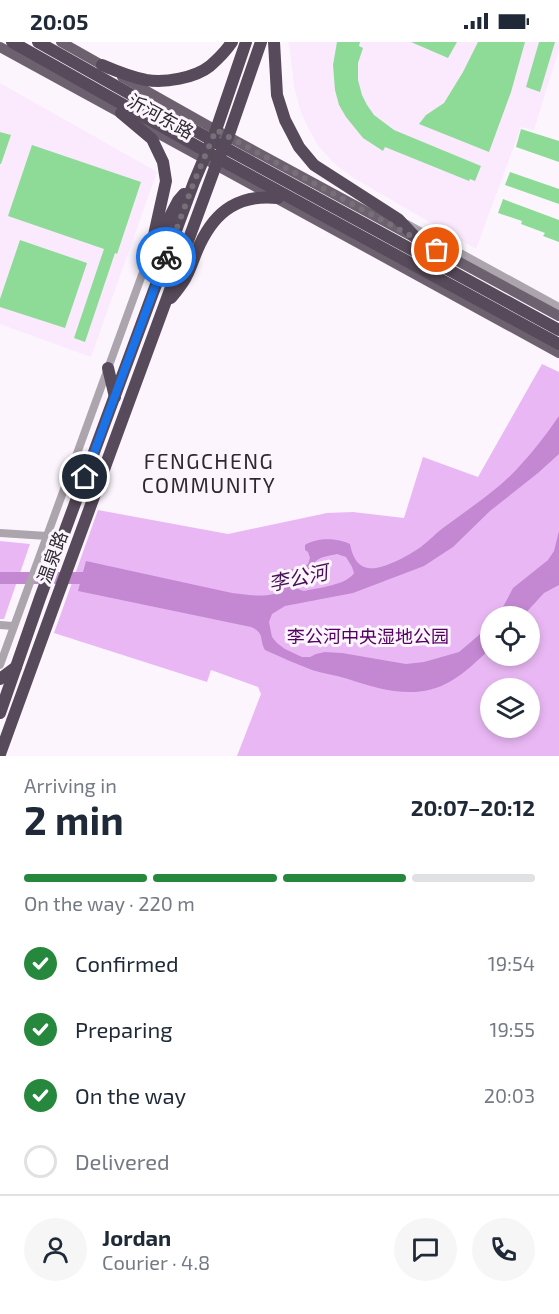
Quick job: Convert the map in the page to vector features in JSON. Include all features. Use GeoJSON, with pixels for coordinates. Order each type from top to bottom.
{"type":"FeatureCollection","features":[{"type":"Feature","properties":{"kind":"highway"},"geometry":{"type":"LineString","coordinates":[[12,42],[225,162],[559,344]]}},
{"type":"Feature","properties":{"kind":"highway"},"geometry":{"type":"LineString","coordinates":[[38,42],[231,151],[559,330]]}},
{"type":"Feature","properties":{"kind":"highway"},"geometry":{"type":"LineString","coordinates":[[102,65],[148,81],[170,81],[208,68],[232,42]]}},
{"type":"Feature","properties":{"kind":"highway","name":"温泉路"},"geometry":{"type":"LineString","coordinates":[[0,713],[40,598],[194,182],[216,130],[246,42]]}},
{"type":"Feature","properties":{"kind":"highway","name":"温泉路"},"geometry":{"type":"LineString","coordinates":[[0,754],[261,42]]}},
{"type":"Feature","properties":{"kind":"highway"},"geometry":{"type":"LineString","coordinates":[[274,42],[277,95],[285,120],[299,147],[314,165],[398,219],[417,239]]}},
{"type":"Feature","properties":{"kind":"highway"},"geometry":{"type":"LineString","coordinates":[[121,113],[152,139],[163,162],[166,180],[150,253]]}},
{"type":"Feature","properties":{"kind":"highway"},"geometry":{"type":"LineString","coordinates":[[150,253],[178,201],[194,182]]}},
{"type":"Feature","properties":{"kind":"highway"},"geometry":{"type":"LineString","coordinates":[[163,308],[187,277],[200,243],[212,222],[227,209],[243,200],[262,197],[278,198]]}},
{"type":"Feature","properties":{"kind":"highway"},"geometry":{"type":"LineString","coordinates":[[198,214],[200,243]]}},
{"type":"Feature","properties":{"kind":"highway"},"geometry":{"type":"LineString","coordinates":[[108,368],[115,397]]}},
{"type":"Feature","properties":{"kind":"highway"},"geometry":{"type":"LineString","coordinates":[[0,679],[17,666]]}},
{"type":"Feature","properties":{"kind":"main road","name":"沂河东路"},"geometry":{"type":"LineString","coordinates":[[62,42],[228,137],[559,316]]}},
{"type":"Feature","properties":{"kind":"main road","name":"沂河东路"},"geometry":{"type":"LineString","coordinates":[[0,47],[559,353]]}},
{"type":"Feature","properties":{"kind":"main road"},"geometry":{"type":"LineString","coordinates":[[302,177],[346,186]]}},
{"type":"Feature","properties":{"kind":"street"},"geometry":{"type":"LineString","coordinates":[[398,219],[559,307]]}},
{"type":"Feature","properties":{"kind":"street"},"geometry":{"type":"LineString","coordinates":[[0,665],[150,253]]}},
{"type":"Feature","properties":{"kind":"street"},"geometry":{"type":"LineString","coordinates":[[0,533],[63,537]]}},
{"type":"Feature","properties":{"kind":"street"},"geometry":{"type":"LineString","coordinates":[[0,625],[13,626]]}},
{"type":"Feature","properties":{"kind":"shaded area"},"geometry":{"type":"Polygon","coordinates":[[[289,42],[559,42],[559,49],[534,130],[521,127],[476,249],[352,177],[319,147],[300,109],[294,86],[289,42]]]}},
{"type":"Feature","properties":{"kind":"shaded area"},"geometry":{"type":"Polygon","coordinates":[[[0,83],[157,172],[91,357],[0,324],[0,83]]]}},
{"type":"Feature","properties":{"kind":"shaded area"},"geometry":{"type":"Polygon","coordinates":[[[559,416],[559,454],[490,511],[453,547],[424,566],[353,593],[285,606],[272,614],[269,622],[272,637],[285,649],[302,657],[325,652],[406,664],[424,662],[459,652],[480,634],[480,658],[451,681],[426,691],[386,690],[312,670],[265,650],[260,634],[251,627],[78,591],[86,561],[232,593],[272,594],[279,589],[283,569],[301,569],[308,564],[310,558],[305,545],[321,540],[350,544],[355,559],[360,565],[368,568],[381,567],[425,544],[499,486],[538,444],[559,416]],[[337,554],[325,557],[314,563],[307,572],[295,578],[293,583],[304,591],[331,585],[350,577],[354,573],[346,557],[337,554]]]}},
{"type":"Feature","properties":{"kind":"shaded area"},"geometry":{"type":"Polygon","coordinates":[[[559,531],[559,585],[544,593],[532,606],[504,606],[513,588],[548,560],[554,551],[559,531]]]}},
{"type":"Feature","properties":{"kind":"green space","name":"李公河中央湿地公园"},"geometry":{"type":"Polygon","coordinates":[[[542,364],[559,372],[559,756],[237,756],[261,694],[258,687],[211,670],[207,682],[54,633],[98,510],[228,534],[327,513],[353,512],[404,518],[423,457],[478,477],[542,364]]]}},
{"type":"Feature","properties":{"kind":"green space"},"geometry":{"type":"Polygon","coordinates":[[[0,541],[30,544],[4,619],[0,619],[0,541]]]}},
{"type":"Feature","properties":{"kind":"building"},"geometry":{"type":"Polygon","coordinates":[[[337,42],[360,42],[359,46],[363,48],[358,63],[358,80],[362,95],[374,115],[394,130],[481,166],[475,181],[470,179],[469,181],[385,147],[383,151],[363,138],[339,105],[333,65],[337,42]]]}},
{"type":"Feature","properties":{"kind":"building"},"geometry":{"type":"Polygon","coordinates":[[[411,42],[457,42],[448,58],[411,42]]]}},
{"type":"Feature","properties":{"kind":"building"},"geometry":{"type":"Polygon","coordinates":[[[478,42],[525,42],[511,92],[489,152],[419,124],[426,115],[444,103],[478,42]]]}},
{"type":"Feature","properties":{"kind":"building"},"geometry":{"type":"Polygon","coordinates":[[[539,42],[555,42],[540,92],[526,87],[539,42]]]}},
{"type":"Feature","properties":{"kind":"building"},"geometry":{"type":"Polygon","coordinates":[[[521,129],[559,141],[559,162],[516,147],[521,129]]]}},
{"type":"Feature","properties":{"kind":"building"},"geometry":{"type":"Polygon","coordinates":[[[0,132],[11,135],[1,164],[0,164],[0,132]]]}},
{"type":"Feature","properties":{"kind":"building"},"geometry":{"type":"Polygon","coordinates":[[[32,145],[141,182],[85,342],[74,338],[104,249],[8,216],[32,145]]]}},
{"type":"Feature","properties":{"kind":"building"},"geometry":{"type":"Polygon","coordinates":[[[510,172],[559,189],[559,204],[505,185],[510,172]]]}},
{"type":"Feature","properties":{"kind":"building"},"geometry":{"type":"Polygon","coordinates":[[[503,199],[559,220],[559,242],[543,236],[545,233],[521,224],[522,221],[498,213],[503,199]]]}},
{"type":"Feature","properties":{"kind":"building"},"geometry":{"type":"Polygon","coordinates":[[[20,240],[87,263],[65,328],[0,307],[0,299],[20,240]]]}},
{"type":"Feature","properties":{"kind":"waterway","name":"李公河"},"geometry":{"type":"LineString","coordinates":[[0,578],[98,578]]}},
{"type":"Feature","properties":{"kind":"way so far"},"geometry":{"type":"LineString","coordinates":[[166,257],[216,130],[437,250]]}},
{"type":"Feature","properties":{"kind":"district","name":"FENGCHENG COMMUNITY"},"geometry":{"type":"Point","coordinates":[209,472]}},
{"type":"Feature","properties":{"kind":"route"},"geometry":{"type":"LineString","coordinates":[[85,477],[166,257]]}}]}
